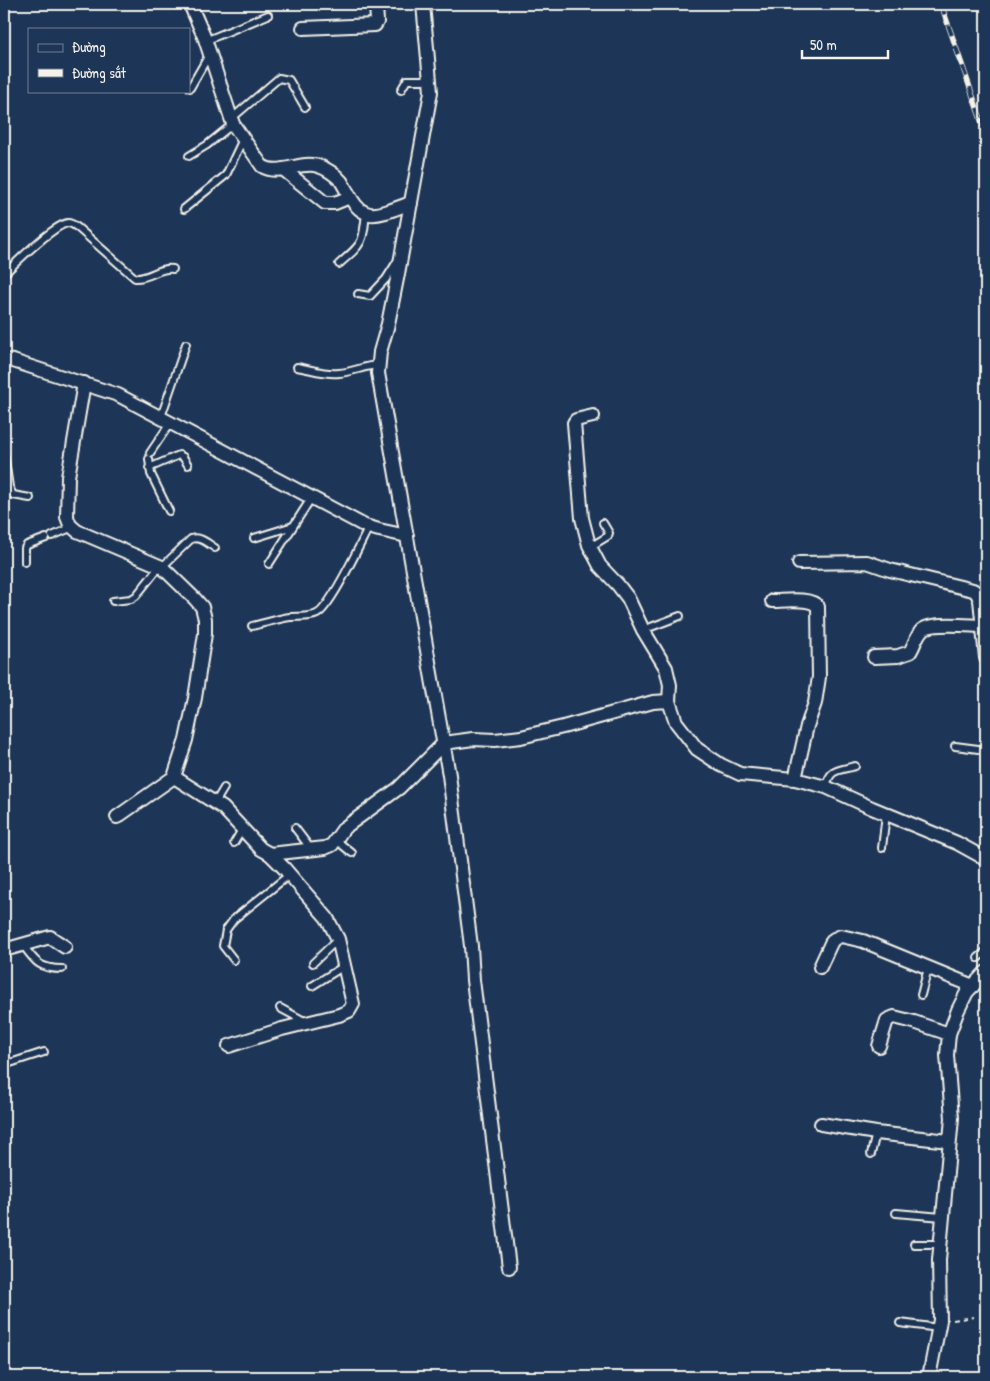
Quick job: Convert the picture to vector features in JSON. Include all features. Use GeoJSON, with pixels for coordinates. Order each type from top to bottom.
{"type":"FeatureCollection","features":[{"type":"Feature","properties":{"kind":"street"},"geometry":{"type":"LineString","coordinates":[[190,4],[210,54],[232,121],[262,166],[267,170],[318,166],[340,180],[354,203],[371,214],[379,214],[411,203]]}},
{"type":"Feature","properties":{"kind":"street"},"geometry":{"type":"LineString","coordinates":[[303,28],[374,25],[377,22],[376,4]]}},
{"type":"Feature","properties":{"kind":"street"},"geometry":{"type":"LineString","coordinates":[[423,4],[431,92],[402,255],[378,365],[381,392],[422,627],[444,743],[471,946],[473,980],[509,1267]]}},
{"type":"Feature","properties":{"kind":"street"},"geometry":{"type":"LineString","coordinates":[[283,169],[325,203],[335,203],[350,198]]}},
{"type":"Feature","properties":{"kind":"street"},"geometry":{"type":"LineString","coordinates":[[4,360],[13,361],[118,395],[369,527],[407,536]]}},
{"type":"Feature","properties":{"kind":"street"},"geometry":{"type":"LineString","coordinates":[[84,383],[68,477],[68,517],[70,525],[77,531],[161,566],[195,598],[202,607],[205,619],[205,634],[195,698],[186,740],[174,777],[117,817]]}},
{"type":"Feature","properties":{"kind":"street"},"geometry":{"type":"LineString","coordinates":[[593,416],[580,418],[574,423],[582,518],[590,547],[600,566],[618,584],[628,598],[643,630],[666,668],[670,685],[670,701],[676,722],[697,749],[721,765],[740,774],[795,779],[826,787],[957,843],[986,859]]}},
{"type":"Feature","properties":{"kind":"street"},"geometry":{"type":"LineString","coordinates":[[799,563],[867,562],[890,570],[973,590],[977,593],[980,600],[986,658]]}},
{"type":"Feature","properties":{"kind":"street"},"geometry":{"type":"LineString","coordinates":[[772,601],[810,601],[818,607],[819,677],[815,703],[807,726],[795,779]]}},
{"type":"Feature","properties":{"kind":"street"},"geometry":{"type":"LineString","coordinates":[[874,657],[898,656],[910,652],[921,630],[925,627],[935,625],[983,626]]}},
{"type":"Feature","properties":{"kind":"street"},"geometry":{"type":"LineString","coordinates":[[270,854],[325,848],[332,845],[344,828],[399,788],[444,743],[474,739],[495,740],[521,737],[653,702],[670,701]]}},
{"type":"Feature","properties":{"kind":"street"},"geometry":{"type":"LineString","coordinates":[[174,777],[223,808],[261,849],[270,854],[284,868],[327,918],[338,939],[353,1004],[349,1011],[339,1015],[308,1022],[229,1046]]}},
{"type":"Feature","properties":{"kind":"street"},"geometry":{"type":"LineString","coordinates":[[820,967],[831,943],[834,939],[841,936],[863,941],[972,986]]}},
{"type":"Feature","properties":{"kind":"street"},"geometry":{"type":"LineString","coordinates":[[4,950],[50,937],[65,947]]}},
{"type":"Feature","properties":{"kind":"street"},"geometry":{"type":"LineString","coordinates":[[929,1377],[940,1324],[940,1244],[952,1118],[947,1055],[949,1034],[967,992],[986,972]]}},
{"type":"Feature","properties":{"kind":"street"},"geometry":{"type":"LineString","coordinates":[[879,1046],[887,1020],[894,1016],[949,1034]]}},
{"type":"Feature","properties":{"kind":"street"},"geometry":{"type":"LineString","coordinates":[[821,1124],[876,1134],[949,1141]]}},
{"type":"Feature","properties":{"kind":"lane"},"geometry":{"type":"LineString","coordinates":[[205,41],[243,27],[268,15]]}},
{"type":"Feature","properties":{"kind":"lane"},"geometry":{"type":"LineString","coordinates":[[190,88],[210,54]]}},
{"type":"Feature","properties":{"kind":"lane"},"geometry":{"type":"LineString","coordinates":[[188,156],[207,145],[280,78],[289,80],[305,107]]}},
{"type":"Feature","properties":{"kind":"lane"},"geometry":{"type":"LineString","coordinates":[[401,90],[407,80],[430,80]]}},
{"type":"Feature","properties":{"kind":"lane"},"geometry":{"type":"LineString","coordinates":[[184,209],[226,175],[243,138]]}},
{"type":"Feature","properties":{"kind":"lane"},"geometry":{"type":"LineString","coordinates":[[339,264],[364,239],[366,212]]}},
{"type":"Feature","properties":{"kind":"lane"},"geometry":{"type":"LineString","coordinates":[[4,274],[52,232],[68,223],[78,228],[135,278],[145,277],[166,268],[173,269]]}},
{"type":"Feature","properties":{"kind":"lane"},"geometry":{"type":"LineString","coordinates":[[358,294],[370,296],[386,279],[402,255]]}},
{"type":"Feature","properties":{"kind":"lane"},"geometry":{"type":"LineString","coordinates":[[169,510],[149,468],[150,456],[166,419],[186,344]]}},
{"type":"Feature","properties":{"kind":"lane"},"geometry":{"type":"LineString","coordinates":[[297,367],[338,374],[365,366],[378,365]]}},
{"type":"Feature","properties":{"kind":"lane"},"geometry":{"type":"LineString","coordinates":[[4,454],[9,487],[13,495],[30,498]]}},
{"type":"Feature","properties":{"kind":"lane"},"geometry":{"type":"LineString","coordinates":[[149,468],[180,455],[188,465]]}},
{"type":"Feature","properties":{"kind":"lane"},"geometry":{"type":"LineString","coordinates":[[269,564],[312,497]]}},
{"type":"Feature","properties":{"kind":"lane"},"geometry":{"type":"LineString","coordinates":[[590,547],[608,536],[609,533],[604,522]]}},
{"type":"Feature","properties":{"kind":"lane"},"geometry":{"type":"LineString","coordinates":[[254,538],[293,526]]}},
{"type":"Feature","properties":{"kind":"lane"},"geometry":{"type":"LineString","coordinates":[[24,562],[27,545],[73,527]]}},
{"type":"Feature","properties":{"kind":"lane"},"geometry":{"type":"LineString","coordinates":[[252,626],[286,618],[318,614],[333,595],[369,527]]}},
{"type":"Feature","properties":{"kind":"lane"},"geometry":{"type":"LineString","coordinates":[[112,601],[131,599],[136,596],[161,566],[191,539],[199,538],[215,548]]}},
{"type":"Feature","properties":{"kind":"lane"},"geometry":{"type":"LineString","coordinates":[[643,630],[680,616]]}},
{"type":"Feature","properties":{"kind":"lane"},"geometry":{"type":"LineString","coordinates":[[955,746],[986,750]]}},
{"type":"Feature","properties":{"kind":"lane"},"geometry":{"type":"LineString","coordinates":[[826,787],[829,776],[832,773],[855,766]]}},
{"type":"Feature","properties":{"kind":"lane"},"geometry":{"type":"LineString","coordinates":[[215,803],[224,788]]}},
{"type":"Feature","properties":{"kind":"lane"},"geometry":{"type":"LineString","coordinates":[[882,848],[886,814]]}},
{"type":"Feature","properties":{"kind":"lane"},"geometry":{"type":"LineString","coordinates":[[234,843],[243,828]]}},
{"type":"Feature","properties":{"kind":"lane"},"geometry":{"type":"LineString","coordinates":[[295,828],[311,849]]}},
{"type":"Feature","properties":{"kind":"lane"},"geometry":{"type":"LineString","coordinates":[[336,840],[352,853]]}},
{"type":"Feature","properties":{"kind":"lane"},"geometry":{"type":"LineString","coordinates":[[234,960],[223,946],[226,930],[234,919],[289,875]]}},
{"type":"Feature","properties":{"kind":"lane"},"geometry":{"type":"LineString","coordinates":[[313,963],[338,939]]}},
{"type":"Feature","properties":{"kind":"lane"},"geometry":{"type":"LineString","coordinates":[[23,944],[34,961],[41,966],[62,969]]}},
{"type":"Feature","properties":{"kind":"lane"},"geometry":{"type":"LineString","coordinates":[[978,958],[986,951]]}},
{"type":"Feature","properties":{"kind":"lane"},"geometry":{"type":"LineString","coordinates":[[312,986],[345,965]]}},
{"type":"Feature","properties":{"kind":"lane"},"geometry":{"type":"LineString","coordinates":[[920,995],[928,968]]}},
{"type":"Feature","properties":{"kind":"lane"},"geometry":{"type":"LineString","coordinates":[[280,1008],[308,1022]]}},
{"type":"Feature","properties":{"kind":"lane"},"geometry":{"type":"LineString","coordinates":[[4,1064],[44,1052]]}},
{"type":"Feature","properties":{"kind":"lane"},"geometry":{"type":"LineString","coordinates":[[871,1154],[876,1134]]}},
{"type":"Feature","properties":{"kind":"lane"},"geometry":{"type":"LineString","coordinates":[[896,1213],[942,1217]]}},
{"type":"Feature","properties":{"kind":"lane"},"geometry":{"type":"LineString","coordinates":[[914,1244],[940,1244]]}},
{"type":"Feature","properties":{"kind":"lane"},"geometry":{"type":"LineString","coordinates":[[900,1323],[940,1324]]}},
{"type":"Feature","properties":{"kind":"path"},"geometry":{"type":"LineString","coordinates":[[940,1324],[974,1317]]}},
{"type":"Feature","properties":{"kind":"railway"},"geometry":{"type":"LineString","coordinates":[[941,4],[986,134]]}}]}
